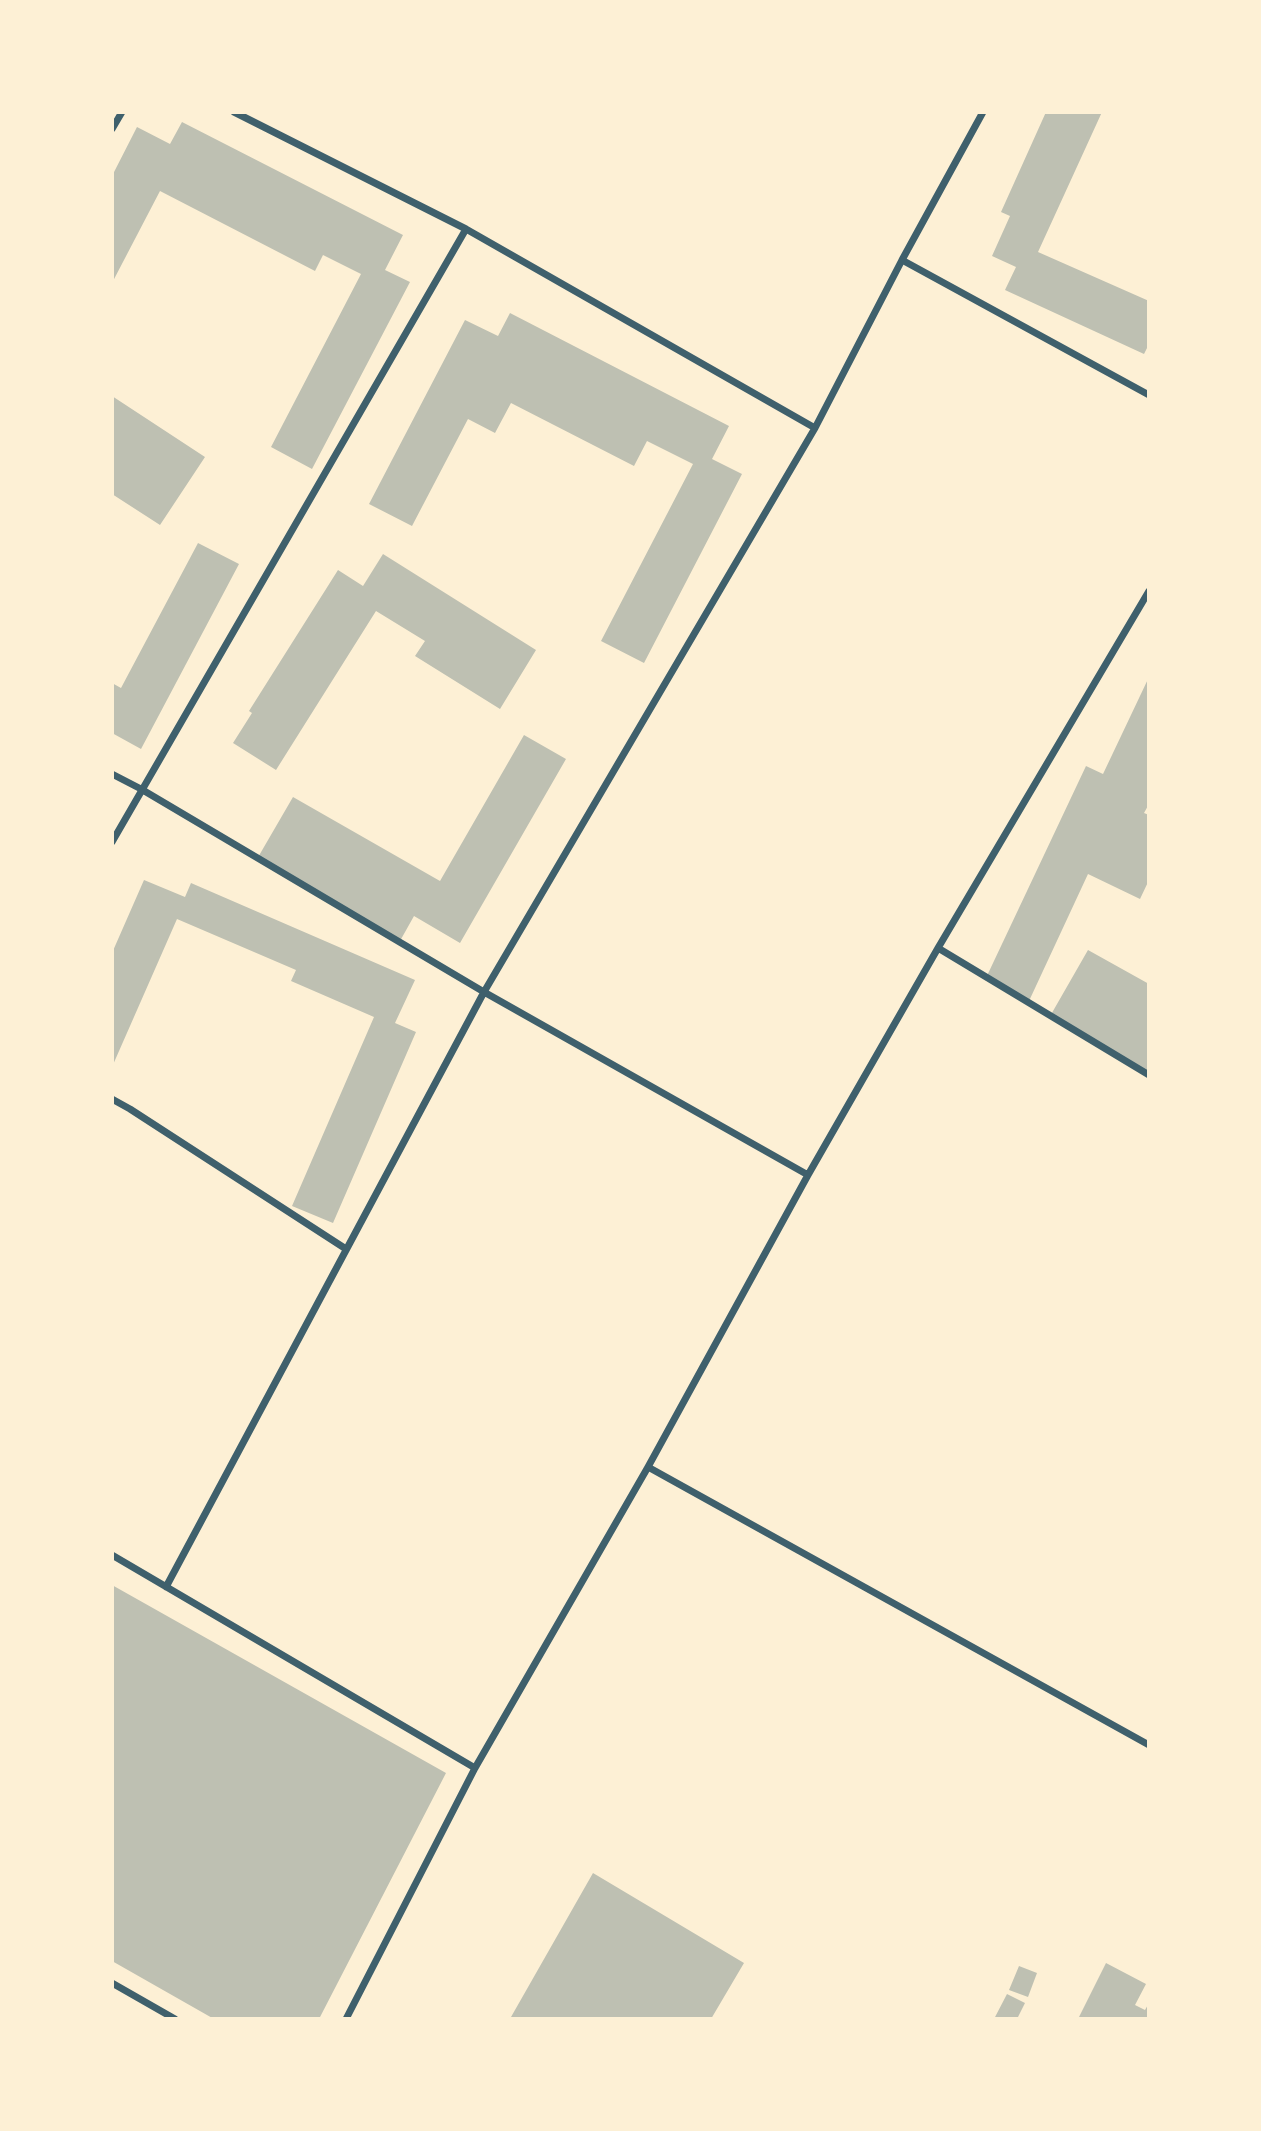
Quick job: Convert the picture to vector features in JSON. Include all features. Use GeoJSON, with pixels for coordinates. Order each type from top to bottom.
{"type":"FeatureCollection","features":[{"type":"Feature","properties":{"kind":"street"},"geometry":{"type":"LineString","coordinates":[[112,129],[122,112]]}},
{"type":"Feature","properties":{"kind":"street"},"geometry":{"type":"LineString","coordinates":[[234,112],[466,229],[815,428]]}},
{"type":"Feature","properties":{"kind":"street"},"geometry":{"type":"LineString","coordinates":[[166,1587],[484,992],[815,428],[902,260],[984,112]]}},
{"type":"Feature","properties":{"kind":"street"},"geometry":{"type":"LineString","coordinates":[[112,842],[466,229]]}},
{"type":"Feature","properties":{"kind":"street"},"geometry":{"type":"LineString","coordinates":[[902,260],[1149,395]]}},
{"type":"Feature","properties":{"kind":"street"},"geometry":{"type":"LineString","coordinates":[[346,2019],[475,1768],[648,1467],[808,1175],[938,948],[1149,591]]}},
{"type":"Feature","properties":{"kind":"street"},"geometry":{"type":"LineString","coordinates":[[112,774],[484,992],[808,1175]]}},
{"type":"Feature","properties":{"kind":"street"},"geometry":{"type":"LineString","coordinates":[[938,948],[1149,1074]]}},
{"type":"Feature","properties":{"kind":"street"},"geometry":{"type":"LineString","coordinates":[[112,1099],[346,1249]]}},
{"type":"Feature","properties":{"kind":"street"},"geometry":{"type":"LineString","coordinates":[[648,1467],[1149,1745]]}},
{"type":"Feature","properties":{"kind":"street"},"geometry":{"type":"LineString","coordinates":[[112,1555],[475,1768]]}},
{"type":"Feature","properties":{"kind":"street"},"geometry":{"type":"LineString","coordinates":[[112,1983],[175,2019]]}},
{"type":"Feature","properties":{"kind":"building"},"geometry":{"type":"Polygon","coordinates":[[[1046,112],[1102,112],[1038,252],[1149,301],[1149,344],[1144,354],[1005,290],[1016,267],[992,256],[1010,216],[1001,212],[1046,112]]]}},
{"type":"Feature","properties":{"kind":"building"},"geometry":{"type":"Polygon","coordinates":[[[182,122],[403,235],[385,270],[410,282],[312,469],[271,447],[361,274],[323,255],[315,271],[160,191],[112,283],[112,176],[137,127],[170,144],[182,122]]]}},
{"type":"Feature","properties":{"kind":"building"},"geometry":{"type":"Polygon","coordinates":[[[510,313],[729,426],[712,459],[742,474],[644,663],[601,641],[693,464],[647,441],[634,466],[511,403],[495,433],[468,419],[412,526],[369,504],[465,320],[498,336],[510,313]]]}},
{"type":"Feature","properties":{"kind":"building"},"geometry":{"type":"Polygon","coordinates":[[[112,396],[205,457],[160,525],[112,494],[112,396]]]}},
{"type":"Feature","properties":{"kind":"building"},"geometry":{"type":"Polygon","coordinates":[[[198,543],[239,564],[141,749],[112,733],[112,683],[121,688],[198,543]]]}},
{"type":"Feature","properties":{"kind":"building"},"geometry":{"type":"Polygon","coordinates":[[[383,554],[536,650],[500,709],[415,656],[425,641],[376,611],[276,770],[233,743],[252,713],[249,711],[338,570],[363,586],[383,554]]]}},
{"type":"Feature","properties":{"kind":"building"},"geometry":{"type":"Polygon","coordinates":[[[1149,677],[1149,804],[1144,813],[1149,815],[1149,880],[1140,899],[1088,874],[1029,1001],[985,980],[1086,766],[1103,774],[1149,677]]]}},
{"type":"Feature","properties":{"kind":"building"},"geometry":{"type":"Polygon","coordinates":[[[524,735],[566,759],[460,943],[414,916],[400,941],[257,859],[293,797],[440,881],[524,735]]]}},
{"type":"Feature","properties":{"kind":"building"},"geometry":{"type":"Polygon","coordinates":[[[144,880],[185,897],[191,883],[415,980],[395,1023],[416,1032],[333,1223],[292,1206],[374,1017],[291,981],[296,970],[177,919],[112,1067],[112,953],[144,880]]]}},
{"type":"Feature","properties":{"kind":"building"},"geometry":{"type":"Polygon","coordinates":[[[1088,950],[1149,984],[1149,1075],[1049,1018],[1088,950]]]}},
{"type":"Feature","properties":{"kind":"building"},"geometry":{"type":"Polygon","coordinates":[[[112,1585],[446,1773],[319,2019],[214,2019],[112,1961],[112,1585]]]}},
{"type":"Feature","properties":{"kind":"building"},"geometry":{"type":"Polygon","coordinates":[[[593,1873],[744,1963],[711,2019],[511,2017],[593,1873]]]}},
{"type":"Feature","properties":{"kind":"building"},"geometry":{"type":"Polygon","coordinates":[[[1106,1963],[1146,1984],[1135,2005],[1145,2010],[1149,2003],[1149,2019],[1078,2019],[1106,1963]]]}},
{"type":"Feature","properties":{"kind":"building"},"geometry":{"type":"Polygon","coordinates":[[[1019,1966],[1037,1973],[1028,1997],[1009,1990],[1019,1966]]]}},
{"type":"Feature","properties":{"kind":"building"},"geometry":{"type":"Polygon","coordinates":[[[1007,1994],[1025,2003],[1017,2019],[994,2019],[1007,1994]]]}}]}
